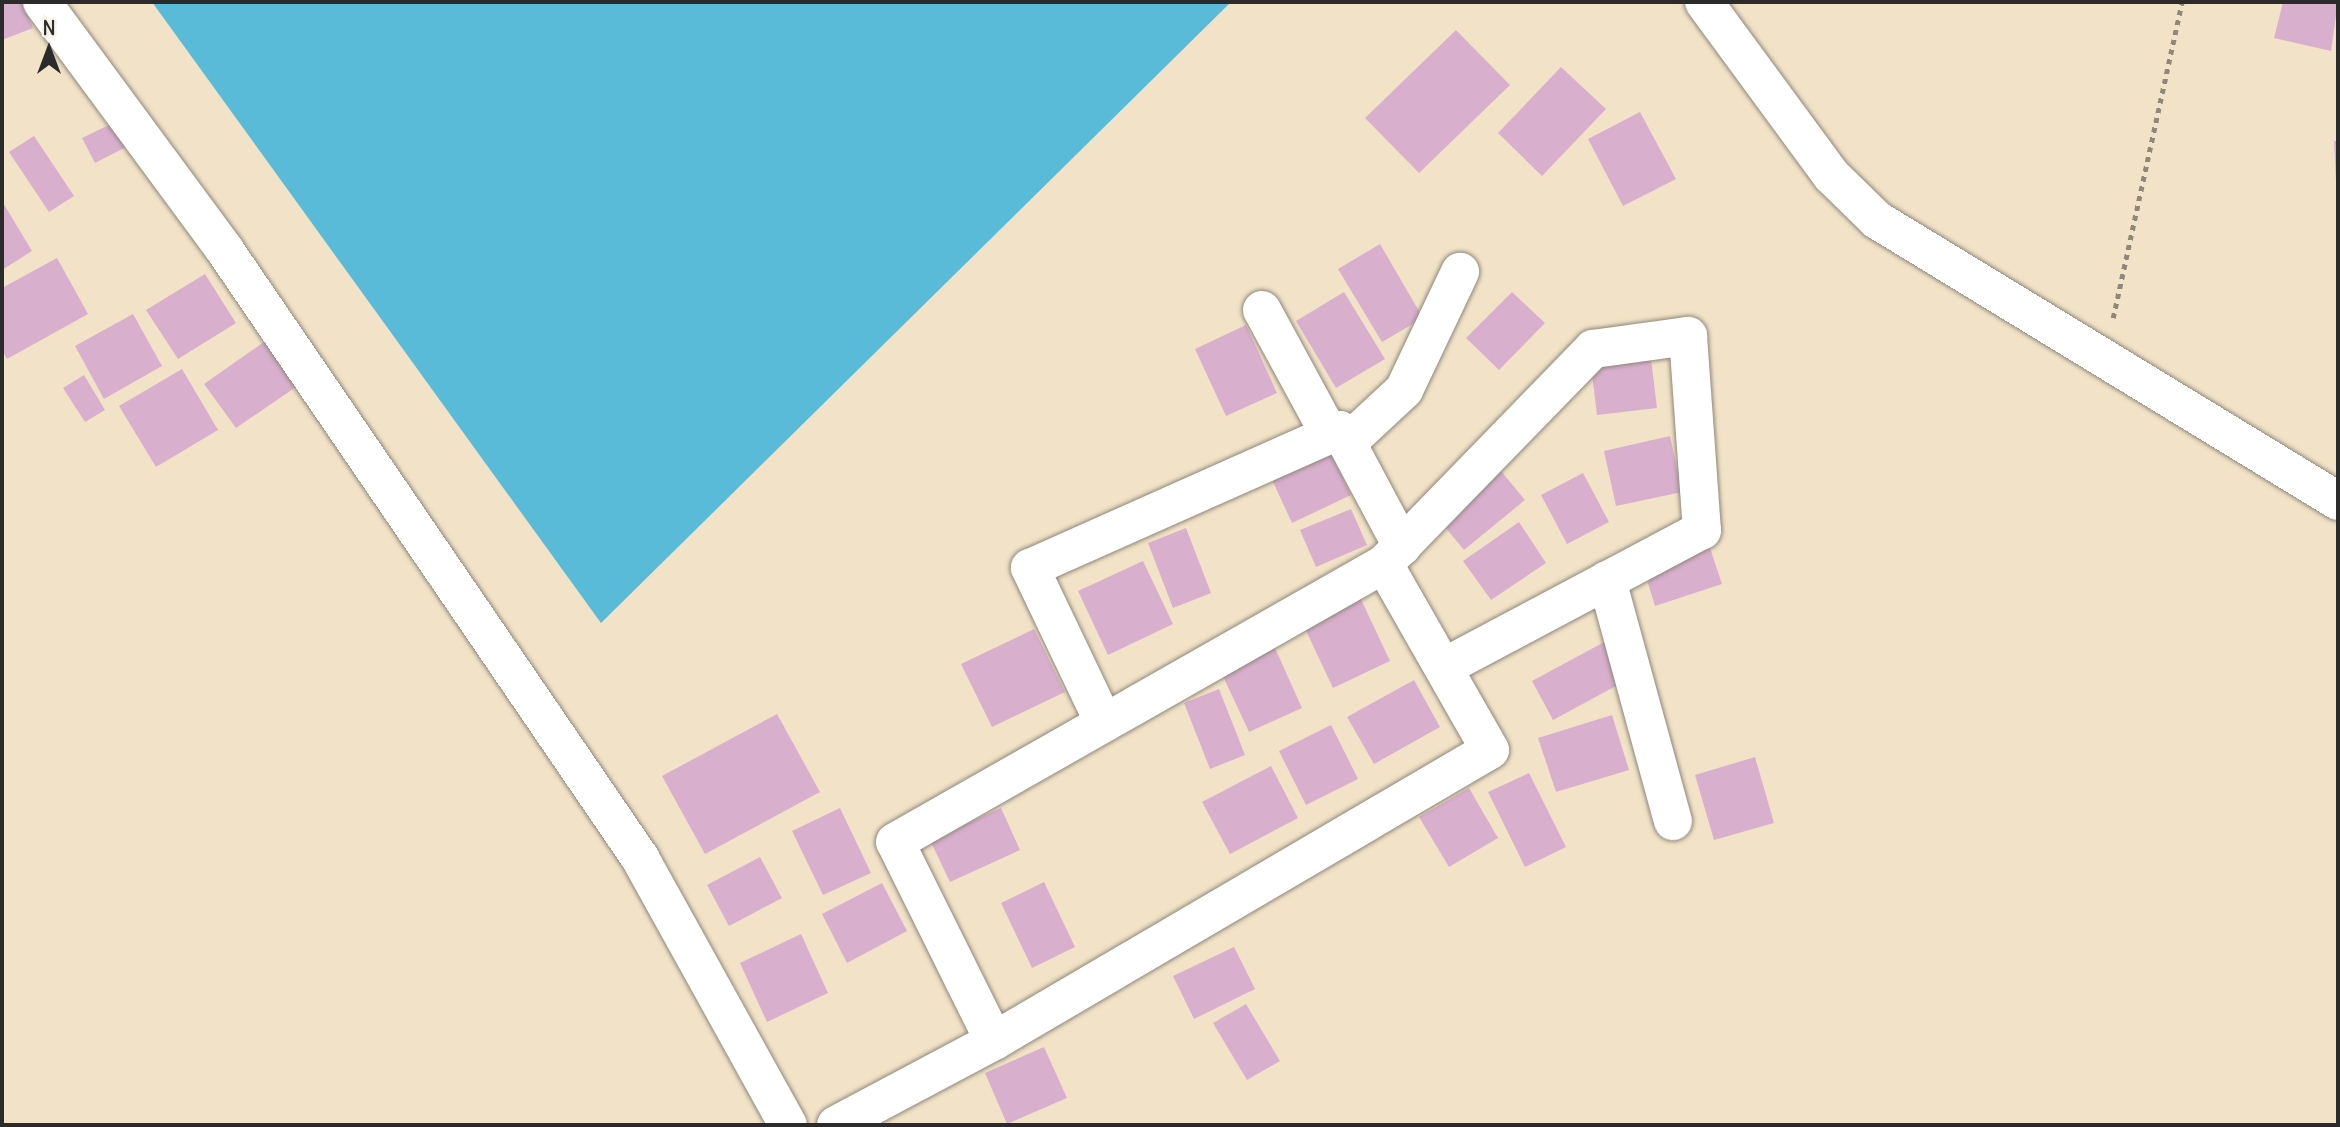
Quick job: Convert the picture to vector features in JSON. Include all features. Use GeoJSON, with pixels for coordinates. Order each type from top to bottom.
{"type":"FeatureCollection","features":[{"type":"Feature","properties":{"kind":"street"},"geometry":{"type":"LineString","coordinates":[[42,2],[224,249],[640,858],[788,1125]]}},
{"type":"Feature","properties":{"kind":"street"},"geometry":{"type":"LineString","coordinates":[[1704,2],[1851,200],[1877,220],[2105,356],[2338,501]]}},
{"type":"Feature","properties":{"kind":"street"},"geometry":{"type":"LineString","coordinates":[[1104,723],[1030,568],[1339,439],[1404,390],[1460,272]]}},
{"type":"Feature","properties":{"kind":"street"},"geometry":{"type":"LineString","coordinates":[[836,1125],[994,1041],[1490,750],[1443,668],[1339,439],[1262,310]]}},
{"type":"Feature","properties":{"kind":"street"},"geometry":{"type":"LineString","coordinates":[[994,1041],[895,842],[1393,555],[1593,349],[1688,336],[1702,530],[1443,668]]}},
{"type":"Feature","properties":{"kind":"street"},"geometry":{"type":"LineString","coordinates":[[1607,580],[1673,821]]}},
{"type":"Feature","properties":{"kind":"path"},"geometry":{"type":"LineString","coordinates":[[2105,356],[2182,2]]}},
{"type":"Feature","properties":{"kind":"water"},"geometry":{"type":"Polygon","coordinates":[[[152,2],[1231,2],[601,623],[152,2]]]}},
{"type":"Feature","properties":{"kind":"building"},"geometry":{"type":"Polygon","coordinates":[[[2,2],[23,2],[33,28],[2,40],[2,2]]]}},
{"type":"Feature","properties":{"kind":"building"},"geometry":{"type":"Polygon","coordinates":[[[2283,2],[2338,2],[2331,51],[2274,38],[2283,2]]]}},
{"type":"Feature","properties":{"kind":"building"},"geometry":{"type":"Polygon","coordinates":[[[1456,30],[1510,85],[1419,173],[1365,118],[1456,30]]]}},
{"type":"Feature","properties":{"kind":"building"},"geometry":{"type":"Polygon","coordinates":[[[1561,67],[1606,109],[1542,176],[1498,133],[1561,67]]]}},
{"type":"Feature","properties":{"kind":"building"},"geometry":{"type":"Polygon","coordinates":[[[1640,112],[1676,179],[1623,206],[1588,139],[1640,112]]]}},
{"type":"Feature","properties":{"kind":"building"},"geometry":{"type":"Polygon","coordinates":[[[115,122],[128,146],[95,163],[82,138],[115,122]]]}},
{"type":"Feature","properties":{"kind":"building"},"geometry":{"type":"Polygon","coordinates":[[[34,136],[74,196],[49,212],[9,152],[34,136]]]}},
{"type":"Feature","properties":{"kind":"building"},"geometry":{"type":"Polygon","coordinates":[[[2334,141],[2338,141],[2338,181],[2336,181],[2334,141]]]}},
{"type":"Feature","properties":{"kind":"building"},"geometry":{"type":"Polygon","coordinates":[[[2,201],[32,251],[2,270],[2,201]]]}},
{"type":"Feature","properties":{"kind":"building"},"geometry":{"type":"Polygon","coordinates":[[[1380,244],[1423,318],[1382,342],[1338,269],[1380,244]]]}},
{"type":"Feature","properties":{"kind":"building"},"geometry":{"type":"Polygon","coordinates":[[[57,258],[88,314],[7,359],[2,350],[2,288],[57,258]]]}},
{"type":"Feature","properties":{"kind":"building"},"geometry":{"type":"Polygon","coordinates":[[[205,274],[236,323],[178,359],[146,310],[205,274]]]}},
{"type":"Feature","properties":{"kind":"building"},"geometry":{"type":"Polygon","coordinates":[[[1344,292],[1385,359],[1336,388],[1296,321],[1344,292]]]}},
{"type":"Feature","properties":{"kind":"building"},"geometry":{"type":"Polygon","coordinates":[[[1512,292],[1545,323],[1499,370],[1466,338],[1512,292]]]}},
{"type":"Feature","properties":{"kind":"building"},"geometry":{"type":"Polygon","coordinates":[[[133,314],[162,366],[104,399],[75,346],[133,314]]]}},
{"type":"Feature","properties":{"kind":"building"},"geometry":{"type":"Polygon","coordinates":[[[1246,325],[1277,393],[1226,416],[1195,349],[1246,325]]]}},
{"type":"Feature","properties":{"kind":"building"},"geometry":{"type":"Polygon","coordinates":[[[264,342],[296,387],[236,428],[204,384],[264,342]]]}},
{"type":"Feature","properties":{"kind":"building"},"geometry":{"type":"Polygon","coordinates":[[[1651,359],[1657,408],[1597,415],[1591,366],[1651,359]]]}},
{"type":"Feature","properties":{"kind":"building"},"geometry":{"type":"Polygon","coordinates":[[[182,369],[218,430],[156,467],[119,406],[182,369]]]}},
{"type":"Feature","properties":{"kind":"building"},"geometry":{"type":"Polygon","coordinates":[[[84,375],[105,410],[85,422],[63,388],[84,375]]]}},
{"type":"Feature","properties":{"kind":"building"},"geometry":{"type":"Polygon","coordinates":[[[1670,436],[1682,492],[1616,506],[1604,451],[1670,436]]]}},
{"type":"Feature","properties":{"kind":"building"},"geometry":{"type":"Polygon","coordinates":[[[1327,445],[1351,495],[1292,523],[1268,471],[1327,445]]]}},
{"type":"Feature","properties":{"kind":"building"},"geometry":{"type":"Polygon","coordinates":[[[1501,471],[1525,500],[1464,550],[1440,521],[1501,471]]]}},
{"type":"Feature","properties":{"kind":"building"},"geometry":{"type":"Polygon","coordinates":[[[1583,473],[1609,522],[1567,544],[1541,495],[1583,473]]]}},
{"type":"Feature","properties":{"kind":"building"},"geometry":{"type":"Polygon","coordinates":[[[1351,509],[1367,545],[1316,567],[1300,530],[1351,509]]]}},
{"type":"Feature","properties":{"kind":"building"},"geometry":{"type":"Polygon","coordinates":[[[1519,522],[1546,563],[1491,600],[1463,561],[1519,522]]]}},
{"type":"Feature","properties":{"kind":"building"},"geometry":{"type":"Polygon","coordinates":[[[1186,528],[1211,593],[1173,608],[1148,543],[1186,528]]]}},
{"type":"Feature","properties":{"kind":"building"},"geometry":{"type":"Polygon","coordinates":[[[1710,548],[1722,584],[1655,606],[1644,570],[1710,548]]]}},
{"type":"Feature","properties":{"kind":"building"},"geometry":{"type":"Polygon","coordinates":[[[1143,561],[1173,624],[1108,655],[1078,591],[1143,561]]]}},
{"type":"Feature","properties":{"kind":"building"},"geometry":{"type":"Polygon","coordinates":[[[1358,593],[1390,661],[1333,688],[1301,620],[1358,593]]]}},
{"type":"Feature","properties":{"kind":"building"},"geometry":{"type":"Polygon","coordinates":[[[1034,629],[1065,692],[992,727],[961,664],[1034,629]]]}},
{"type":"Feature","properties":{"kind":"building"},"geometry":{"type":"Polygon","coordinates":[[[1608,640],[1629,679],[1553,720],[1532,681],[1608,640]]]}},
{"type":"Feature","properties":{"kind":"building"},"geometry":{"type":"Polygon","coordinates":[[[1275,648],[1302,708],[1249,732],[1221,672],[1275,648]]]}},
{"type":"Feature","properties":{"kind":"building"},"geometry":{"type":"Polygon","coordinates":[[[1414,680],[1440,727],[1374,764],[1347,717],[1414,680]]]}},
{"type":"Feature","properties":{"kind":"building"},"geometry":{"type":"Polygon","coordinates":[[[1219,689],[1245,755],[1210,769],[1184,703],[1219,689]]]}},
{"type":"Feature","properties":{"kind":"building"},"geometry":{"type":"Polygon","coordinates":[[[777,714],[820,792],[705,854],[662,776],[777,714]]]}},
{"type":"Feature","properties":{"kind":"building"},"geometry":{"type":"Polygon","coordinates":[[[1612,715],[1629,770],[1556,792],[1538,738],[1612,715]]]}},
{"type":"Feature","properties":{"kind":"building"},"geometry":{"type":"Polygon","coordinates":[[[1331,725],[1358,779],[1306,805],[1279,751],[1331,725]]]}},
{"type":"Feature","properties":{"kind":"building"},"geometry":{"type":"Polygon","coordinates":[[[1755,757],[1774,823],[1714,840],[1695,775],[1755,757]]]}},
{"type":"Feature","properties":{"kind":"building"},"geometry":{"type":"Polygon","coordinates":[[[1271,766],[1298,818],[1230,854],[1202,802],[1271,766]]]}},
{"type":"Feature","properties":{"kind":"building"},"geometry":{"type":"Polygon","coordinates":[[[1529,773],[1566,847],[1525,867],[1488,792],[1529,773]]]}},
{"type":"Feature","properties":{"kind":"building"},"geometry":{"type":"Polygon","coordinates":[[[1469,788],[1498,838],[1449,867],[1419,817],[1469,788]]]}},
{"type":"Feature","properties":{"kind":"building"},"geometry":{"type":"Polygon","coordinates":[[[840,808],[871,873],[823,895],[792,831],[840,808]]]}},
{"type":"Feature","properties":{"kind":"building"},"geometry":{"type":"Polygon","coordinates":[[[1001,808],[1020,850],[950,882],[930,840],[1001,808]]]}},
{"type":"Feature","properties":{"kind":"building"},"geometry":{"type":"Polygon","coordinates":[[[760,857],[782,898],[729,926],[707,885],[760,857]]]}},
{"type":"Feature","properties":{"kind":"building"},"geometry":{"type":"Polygon","coordinates":[[[1044,882],[1075,947],[1032,968],[1001,903],[1044,882]]]}},
{"type":"Feature","properties":{"kind":"building"},"geometry":{"type":"Polygon","coordinates":[[[882,883],[907,931],[847,963],[822,914],[882,883]]]}},
{"type":"Feature","properties":{"kind":"building"},"geometry":{"type":"Polygon","coordinates":[[[801,934],[828,993],[767,1022],[740,963],[801,934]]]}},
{"type":"Feature","properties":{"kind":"building"},"geometry":{"type":"Polygon","coordinates":[[[1234,947],[1255,989],[1194,1019],[1173,976],[1234,947]]]}},
{"type":"Feature","properties":{"kind":"building"},"geometry":{"type":"Polygon","coordinates":[[[1246,1004],[1280,1061],[1247,1080],[1213,1023],[1246,1004]]]}},
{"type":"Feature","properties":{"kind":"building"},"geometry":{"type":"Polygon","coordinates":[[[1044,1047],[1067,1098],[1007,1124],[985,1073],[1044,1047]]]}}]}
